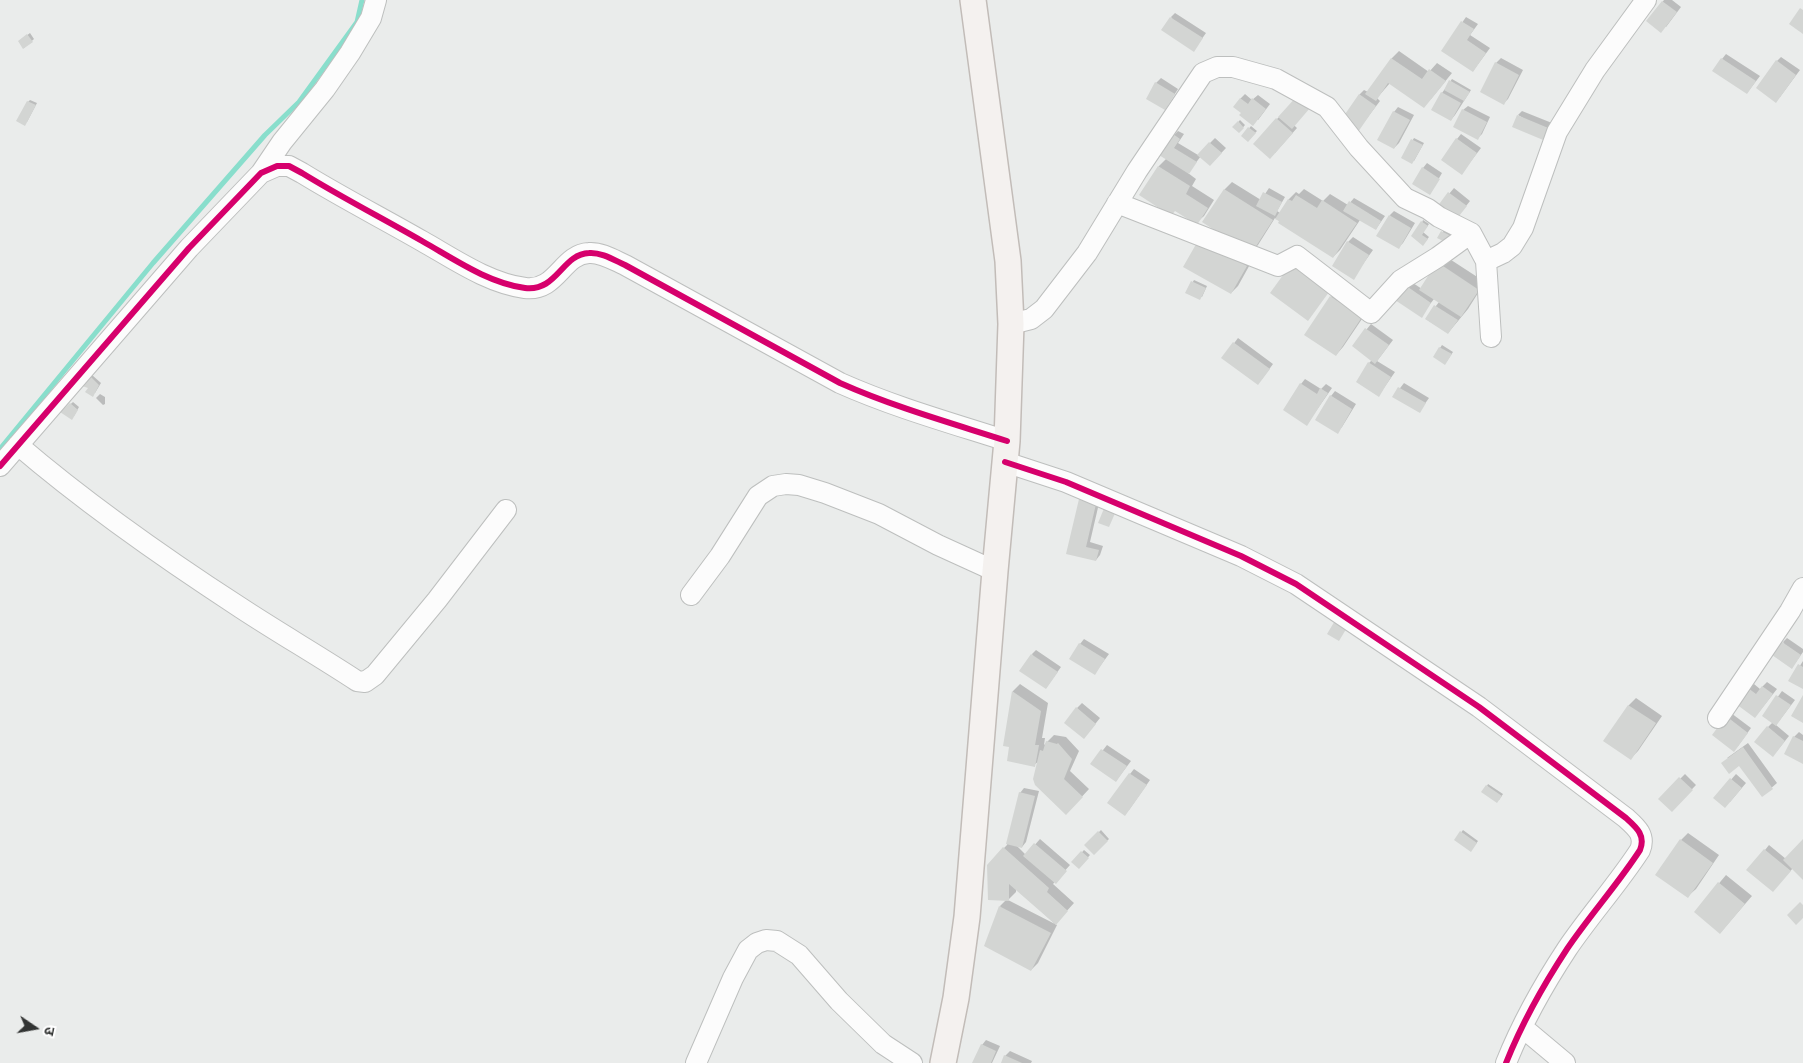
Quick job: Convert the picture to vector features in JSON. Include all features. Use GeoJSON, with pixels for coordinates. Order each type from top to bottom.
{"type":"FeatureCollection","features":[{"type":"Feature","properties":{"kind":"main road"},"geometry":{"type":"LineString","coordinates":[[943,1063],[956,998],[967,917],[994,571],[1006,452],[1011,324],[1008,262],[973,0]]}},
{"type":"Feature","properties":{"kind":"street"},"geometry":{"type":"LineString","coordinates":[[0,466],[189,248],[261,173],[282,142],[325,89],[350,53],[371,18],[376,0]]}},
{"type":"Feature","properties":{"kind":"street"},"geometry":{"type":"LineString","coordinates":[[1486,261],[1503,253],[1512,246],[1522,228],[1556,132],[1595,70],[1646,0]]}},
{"type":"Feature","properties":{"kind":"street"},"geometry":{"type":"LineString","coordinates":[[1011,324],[1031,319],[1044,309],[1087,253],[1136,171],[1203,73],[1217,67],[1233,67],[1276,79],[1327,108],[1359,148],[1405,198],[1472,233],[1486,261],[1491,337]]}},
{"type":"Feature","properties":{"kind":"street"},"geometry":{"type":"LineString","coordinates":[[261,173],[277,166],[288,166],[467,266],[505,283],[524,288],[541,287],[554,278],[570,261],[583,254],[600,254],[625,265],[840,383],[900,406],[1006,452],[1066,482],[1241,556],[1296,584],[1479,707],[1626,818],[1638,829],[1642,839],[1640,850],[1628,868],[1567,949],[1522,1027],[1506,1063]]}},
{"type":"Feature","properties":{"kind":"street"},"geometry":{"type":"LineString","coordinates":[[1117,203],[1278,266],[1297,256],[1371,313],[1401,280],[1472,233]]}},
{"type":"Feature","properties":{"kind":"street"},"geometry":{"type":"LineString","coordinates":[[18,445],[63,484],[188,572],[293,642],[357,681],[363,682],[371,680],[399,648],[506,510]]}},
{"type":"Feature","properties":{"kind":"street"},"geometry":{"type":"LineString","coordinates":[[691,595],[720,556],[758,496],[773,486],[786,484],[799,485],[880,514],[938,546],[994,571]]}},
{"type":"Feature","properties":{"kind":"street"},"geometry":{"type":"LineString","coordinates":[[1718,718],[1790,611],[1803,588]]}},
{"type":"Feature","properties":{"kind":"street"},"geometry":{"type":"LineString","coordinates":[[696,1063],[748,950],[757,943],[766,940],[778,942],[799,955],[839,1002],[883,1044],[912,1063]]}},
{"type":"Feature","properties":{"kind":"street"},"geometry":{"type":"LineString","coordinates":[[1522,1027],[1565,1063]]}},
{"type":"Feature","properties":{"kind":"building"},"geometry":{"type":"Polygon","coordinates":[[[1662,1],[1677,12],[1661,33],[1646,21],[1662,1]]]}},
{"type":"Feature","properties":{"kind":"building"},"geometry":{"type":"Polygon","coordinates":[[[1800,8],[1803,10],[1803,34],[1789,24],[1800,8]]]}},
{"type":"Feature","properties":{"kind":"building"},"geometry":{"type":"Polygon","coordinates":[[[1170,17],[1203,38],[1194,52],[1161,30],[1170,17]]]}},
{"type":"Feature","properties":{"kind":"building"},"geometry":{"type":"Polygon","coordinates":[[[1461,21],[1474,29],[1467,40],[1486,53],[1473,72],[1441,51],[1461,21]]]}},
{"type":"Feature","properties":{"kind":"building"},"geometry":{"type":"Polygon","coordinates":[[[27,34],[33,42],[23,49],[18,41],[27,34]]]}},
{"type":"Feature","properties":{"kind":"building"},"geometry":{"type":"Polygon","coordinates":[[[1391,58],[1422,79],[1429,69],[1446,81],[1424,108],[1388,83],[1376,101],[1365,94],[1391,58]]]}},
{"type":"Feature","properties":{"kind":"building"},"geometry":{"type":"Polygon","coordinates":[[[1721,58],[1756,81],[1747,94],[1712,71],[1721,58]]]}},
{"type":"Feature","properties":{"kind":"building"},"geometry":{"type":"Polygon","coordinates":[[[1776,60],[1796,75],[1776,103],[1756,88],[1776,60]]]}},
{"type":"Feature","properties":{"kind":"building"},"geometry":{"type":"Polygon","coordinates":[[[1495,62],[1519,75],[1504,105],[1480,92],[1495,62]]]}},
{"type":"Feature","properties":{"kind":"building"},"geometry":{"type":"Polygon","coordinates":[[[1449,80],[1470,92],[1464,101],[1444,90],[1449,80]]]}},
{"type":"Feature","properties":{"kind":"building"},"geometry":{"type":"Polygon","coordinates":[[[1155,82],[1175,94],[1165,110],[1146,99],[1155,82]]]}},
{"type":"Feature","properties":{"kind":"building"},"geometry":{"type":"Polygon","coordinates":[[[1441,92],[1461,103],[1451,121],[1431,110],[1441,92]]]}},
{"type":"Feature","properties":{"kind":"building"},"geometry":{"type":"Polygon","coordinates":[[[1359,94],[1376,106],[1358,132],[1341,120],[1359,94]]]}},
{"type":"Feature","properties":{"kind":"building"},"geometry":{"type":"Polygon","coordinates":[[[1297,96],[1310,108],[1292,129],[1278,117],[1297,96]]]}},
{"type":"Feature","properties":{"kind":"building"},"geometry":{"type":"Polygon","coordinates":[[[1240,98],[1248,104],[1252,98],[1266,109],[1253,126],[1239,115],[1241,113],[1233,107],[1240,98]]]}},
{"type":"Feature","properties":{"kind":"building"},"geometry":{"type":"Polygon","coordinates":[[[27,101],[36,105],[25,126],[16,121],[27,101]]]}},
{"type":"Feature","properties":{"kind":"building"},"geometry":{"type":"Polygon","coordinates":[[[1462,109],[1487,122],[1478,140],[1453,127],[1462,109]]]}},
{"type":"Feature","properties":{"kind":"building"},"geometry":{"type":"Polygon","coordinates":[[[1393,111],[1410,120],[1394,149],[1377,140],[1393,111]]]}},
{"type":"Feature","properties":{"kind":"building"},"geometry":{"type":"Polygon","coordinates":[[[1517,115],[1553,130],[1548,142],[1512,127],[1517,115]]]}},
{"type":"Feature","properties":{"kind":"building"},"geometry":{"type":"Polygon","coordinates":[[[1276,118],[1293,133],[1270,159],[1253,144],[1276,118]]]}},
{"type":"Feature","properties":{"kind":"building"},"geometry":{"type":"Polygon","coordinates":[[[1238,121],[1244,128],[1239,133],[1232,127],[1238,121]]]}},
{"type":"Feature","properties":{"kind":"building"},"geometry":{"type":"Polygon","coordinates":[[[1248,127],[1256,133],[1248,142],[1241,136],[1248,127]]]}},
{"type":"Feature","properties":{"kind":"building"},"geometry":{"type":"Polygon","coordinates":[[[1173,134],[1180,139],[1174,148],[1197,162],[1189,174],[1159,155],[1173,134]]]}},
{"type":"Feature","properties":{"kind":"building"},"geometry":{"type":"Polygon","coordinates":[[[1456,138],[1477,153],[1462,175],[1441,160],[1456,138]]]}},
{"type":"Feature","properties":{"kind":"building"},"geometry":{"type":"Polygon","coordinates":[[[1411,139],[1423,145],[1412,164],[1401,158],[1411,139]]]}},
{"type":"Feature","properties":{"kind":"building"},"geometry":{"type":"Polygon","coordinates":[[[1209,142],[1222,153],[1210,166],[1197,155],[1209,142]]]}},
{"type":"Feature","properties":{"kind":"building"},"geometry":{"type":"Polygon","coordinates":[[[1158,166],[1190,186],[1186,194],[1208,208],[1197,225],[1175,211],[1171,216],[1139,195],[1158,166]]]}},
{"type":"Feature","properties":{"kind":"building"},"geometry":{"type":"Polygon","coordinates":[[[1422,167],[1440,179],[1430,195],[1412,184],[1422,167]]]}},
{"type":"Feature","properties":{"kind":"building"},"geometry":{"type":"Polygon","coordinates":[[[1224,189],[1273,220],[1251,254],[1202,222],[1224,189]]]}},
{"type":"Feature","properties":{"kind":"building"},"geometry":{"type":"Polygon","coordinates":[[[1263,192],[1282,202],[1275,216],[1256,206],[1263,192]]]}},
{"type":"Feature","properties":{"kind":"building"},"geometry":{"type":"Polygon","coordinates":[[[1448,192],[1467,206],[1455,221],[1437,207],[1448,192]]]}},
{"type":"Feature","properties":{"kind":"building"},"geometry":{"type":"Polygon","coordinates":[[[1296,195],[1317,208],[1322,200],[1357,223],[1333,258],[1278,223],[1279,221],[1275,219],[1288,199],[1292,201],[1296,195]]]}},
{"type":"Feature","properties":{"kind":"building"},"geometry":{"type":"Polygon","coordinates":[[[1349,201],[1381,221],[1376,230],[1343,211],[1349,201]]]}},
{"type":"Feature","properties":{"kind":"building"},"geometry":{"type":"Polygon","coordinates":[[[1389,215],[1411,228],[1399,249],[1376,236],[1389,215]]]}},
{"type":"Feature","properties":{"kind":"building"},"geometry":{"type":"Polygon","coordinates":[[[1421,221],[1428,226],[1422,235],[1428,239],[1423,246],[1411,236],[1421,221]]]}},
{"type":"Feature","properties":{"kind":"building"},"geometry":{"type":"Polygon","coordinates":[[[1441,231],[1451,236],[1447,243],[1437,238],[1441,231]]]}},
{"type":"Feature","properties":{"kind":"building"},"geometry":{"type":"Polygon","coordinates":[[[1199,239],[1247,266],[1231,294],[1183,267],[1199,239]]]}},
{"type":"Feature","properties":{"kind":"building"},"geometry":{"type":"Polygon","coordinates":[[[1347,241],[1369,255],[1354,280],[1332,266],[1347,241]]]}},
{"type":"Feature","properties":{"kind":"building"},"geometry":{"type":"Polygon","coordinates":[[[1437,262],[1479,290],[1461,317],[1419,290],[1437,262]]]}},
{"type":"Feature","properties":{"kind":"building"},"geometry":{"type":"Polygon","coordinates":[[[1291,264],[1329,292],[1308,321],[1270,293],[1291,264]]]}},
{"type":"Feature","properties":{"kind":"building"},"geometry":{"type":"Polygon","coordinates":[[[1191,281],[1206,288],[1200,300],[1185,293],[1191,281]]]}},
{"type":"Feature","properties":{"kind":"building"},"geometry":{"type":"Polygon","coordinates":[[[1405,285],[1431,303],[1422,318],[1395,300],[1405,285]]]}},
{"type":"Feature","properties":{"kind":"building"},"geometry":{"type":"Polygon","coordinates":[[[1330,296],[1362,317],[1336,356],[1304,335],[1330,296]]]}},
{"type":"Feature","properties":{"kind":"building"},"geometry":{"type":"Polygon","coordinates":[[[1434,305],[1458,320],[1448,334],[1425,319],[1434,305]]]}},
{"type":"Feature","properties":{"kind":"building"},"geometry":{"type":"Polygon","coordinates":[[[1365,328],[1389,345],[1375,364],[1352,346],[1365,328]]]}},
{"type":"Feature","properties":{"kind":"building"},"geometry":{"type":"Polygon","coordinates":[[[1233,342],[1270,369],[1258,385],[1221,358],[1233,342]]]}},
{"type":"Feature","properties":{"kind":"building"},"geometry":{"type":"Polygon","coordinates":[[[1439,347],[1452,354],[1445,365],[1433,357],[1439,347]]]}},
{"type":"Feature","properties":{"kind":"building"},"geometry":{"type":"Polygon","coordinates":[[[1368,362],[1391,377],[1379,397],[1356,382],[1368,362]]]}},
{"type":"Feature","properties":{"kind":"building"},"geometry":{"type":"Polygon","coordinates":[[[90,376],[99,385],[93,397],[85,392],[88,388],[82,386],[90,376]]]}},
{"type":"Feature","properties":{"kind":"building"},"geometry":{"type":"Polygon","coordinates":[[[1300,383],[1317,394],[1320,388],[1328,393],[1307,426],[1283,410],[1300,383]]]}},
{"type":"Feature","properties":{"kind":"building"},"geometry":{"type":"Polygon","coordinates":[[[1398,387],[1426,403],[1420,413],[1392,397],[1398,387]]]}},
{"type":"Feature","properties":{"kind":"building"},"geometry":{"type":"Polygon","coordinates":[[[1330,395],[1352,409],[1338,434],[1315,420],[1330,395]]]}},
{"type":"Feature","properties":{"kind":"building"},"geometry":{"type":"Polygon","coordinates":[[[70,403],[78,410],[72,420],[60,412],[70,403]]]}},
{"type":"Feature","properties":{"kind":"building"},"geometry":{"type":"Polygon","coordinates":[[[1079,499],[1096,504],[1086,547],[1099,550],[1096,561],[1066,554],[1079,499]]]}},
{"type":"Feature","properties":{"kind":"building"},"geometry":{"type":"Polygon","coordinates":[[[1105,506],[1116,511],[1109,527],[1098,523],[1105,506]]]}},
{"type":"Feature","properties":{"kind":"building"},"geometry":{"type":"Polygon","coordinates":[[[1336,619],[1348,626],[1339,641],[1327,634],[1336,619]]]}},
{"type":"Feature","properties":{"kind":"building"},"geometry":{"type":"Polygon","coordinates":[[[1782,642],[1801,655],[1792,669],[1772,655],[1782,642]]]}},
{"type":"Feature","properties":{"kind":"building"},"geometry":{"type":"Polygon","coordinates":[[[1079,643],[1105,659],[1095,675],[1069,659],[1079,643]]]}},
{"type":"Feature","properties":{"kind":"building"},"geometry":{"type":"Polygon","coordinates":[[[1031,654],[1058,672],[1046,689],[1019,671],[1031,654]]]}},
{"type":"Feature","properties":{"kind":"building"},"geometry":{"type":"Polygon","coordinates":[[[1798,664],[1803,667],[1803,689],[1788,681],[1798,664]]]}},
{"type":"Feature","properties":{"kind":"building"},"geometry":{"type":"Polygon","coordinates":[[[1762,686],[1773,694],[1755,718],[1736,704],[1748,688],[1756,694],[1762,686]]]}},
{"type":"Feature","properties":{"kind":"building"},"geometry":{"type":"Polygon","coordinates":[[[1012,691],[1041,711],[1035,745],[1039,745],[1035,767],[1007,761],[1009,747],[1003,746],[1012,691]]]}},
{"type":"Feature","properties":{"kind":"building"},"geometry":{"type":"Polygon","coordinates":[[[1776,695],[1791,705],[1776,726],[1762,716],[1776,695]]]}},
{"type":"Feature","properties":{"kind":"building"},"geometry":{"type":"Polygon","coordinates":[[[1803,695],[1803,723],[1791,716],[1803,695]]]}},
{"type":"Feature","properties":{"kind":"building"},"geometry":{"type":"Polygon","coordinates":[[[1628,705],[1656,723],[1631,760],[1603,741],[1628,705]]]}},
{"type":"Feature","properties":{"kind":"building"},"geometry":{"type":"Polygon","coordinates":[[[1076,707],[1096,724],[1084,739],[1064,723],[1076,707]]]}},
{"type":"Feature","properties":{"kind":"building"},"geometry":{"type":"Polygon","coordinates":[[[1726,716],[1748,733],[1734,752],[1712,735],[1726,716]]]}},
{"type":"Feature","properties":{"kind":"building"},"geometry":{"type":"Polygon","coordinates":[[[1767,726],[1785,741],[1773,757],[1754,742],[1767,726]]]}},
{"type":"Feature","properties":{"kind":"building"},"geometry":{"type":"Polygon","coordinates":[[[1793,736],[1803,741],[1803,764],[1784,754],[1793,736]]]}},
{"type":"Feature","properties":{"kind":"building"},"geometry":{"type":"Polygon","coordinates":[[[1046,741],[1058,743],[1072,759],[1064,779],[1083,797],[1066,815],[1035,785],[1033,779],[1040,750],[1043,751],[1046,741]]]}},
{"type":"Feature","properties":{"kind":"building"},"geometry":{"type":"Polygon","coordinates":[[[1743,747],[1773,789],[1762,797],[1739,766],[1729,774],[1721,763],[1743,747]]]}},
{"type":"Feature","properties":{"kind":"building"},"geometry":{"type":"Polygon","coordinates":[[[1101,749],[1127,766],[1116,782],[1090,764],[1101,749]]]}},
{"type":"Feature","properties":{"kind":"building"},"geometry":{"type":"Polygon","coordinates":[[[1129,773],[1147,785],[1125,816],[1107,803],[1129,773]]]}},
{"type":"Feature","properties":{"kind":"building"},"geometry":{"type":"Polygon","coordinates":[[[1679,777],[1693,790],[1672,812],[1658,799],[1679,777]]]}},
{"type":"Feature","properties":{"kind":"building"},"geometry":{"type":"Polygon","coordinates":[[[1730,778],[1742,788],[1725,808],[1713,798],[1730,778]]]}},
{"type":"Feature","properties":{"kind":"building"},"geometry":{"type":"Polygon","coordinates":[[[1486,785],[1502,796],[1497,803],[1481,792],[1486,785]]]}},
{"type":"Feature","properties":{"kind":"building"},"geometry":{"type":"Polygon","coordinates":[[[1019,792],[1035,796],[1022,848],[1006,844],[1019,792]]]}},
{"type":"Feature","properties":{"kind":"building"},"geometry":{"type":"Polygon","coordinates":[[[1098,831],[1108,841],[1094,855],[1084,845],[1098,831]]]}},
{"type":"Feature","properties":{"kind":"building"},"geometry":{"type":"Polygon","coordinates":[[[1460,831],[1477,843],[1471,852],[1454,840],[1460,831]]]}},
{"type":"Feature","properties":{"kind":"building"},"geometry":{"type":"Polygon","coordinates":[[[1680,839],[1713,863],[1688,898],[1655,875],[1680,839]]]}},
{"type":"Feature","properties":{"kind":"building"},"geometry":{"type":"Polygon","coordinates":[[[1803,839],[1803,880],[1783,860],[1803,839]]]}},
{"type":"Feature","properties":{"kind":"building"},"geometry":{"type":"Polygon","coordinates":[[[1034,843],[1067,871],[1056,884],[1023,856],[1034,843]]]}},
{"type":"Feature","properties":{"kind":"building"},"geometry":{"type":"Polygon","coordinates":[[[1003,847],[1049,888],[1047,892],[1068,911],[1056,925],[1009,884],[1009,901],[988,900],[987,865],[1003,847]]]}},
{"type":"Feature","properties":{"kind":"building"},"geometry":{"type":"Polygon","coordinates":[[[1764,849],[1791,871],[1773,892],[1746,870],[1764,849]]]}},
{"type":"Feature","properties":{"kind":"building"},"geometry":{"type":"Polygon","coordinates":[[[1081,851],[1089,858],[1079,869],[1071,862],[1081,851]]]}},
{"type":"Feature","properties":{"kind":"building"},"geometry":{"type":"Polygon","coordinates":[[[1718,882],[1745,904],[1720,934],[1694,912],[1718,882]]]}},
{"type":"Feature","properties":{"kind":"building"},"geometry":{"type":"Polygon","coordinates":[[[1800,902],[1803,905],[1803,918],[1796,925],[1787,915],[1800,902]]]}},
{"type":"Feature","properties":{"kind":"building"},"geometry":{"type":"Polygon","coordinates":[[[999,906],[1051,933],[1031,971],[984,946],[999,906]]]}},
{"type":"Feature","properties":{"kind":"building"},"geometry":{"type":"Polygon","coordinates":[[[981,1044],[996,1051],[991,1063],[972,1063],[981,1044]]]}},
{"type":"Feature","properties":{"kind":"building"},"geometry":{"type":"Polygon","coordinates":[[[1004,1055],[1022,1063],[1001,1063],[1004,1055]]]}},
{"type":"Feature","properties":{"kind":"waterway"},"geometry":{"type":"LineString","coordinates":[[0,449],[153,263],[265,135],[299,102],[357,22],[362,0]]}},
{"type":"Feature","properties":{"kind":"cycle path"},"geometry":{"type":"LineString","coordinates":[[0,466],[189,248],[261,173],[277,166],[289,166],[485,276],[511,285],[536,288],[552,279],[572,259],[580,255],[594,253],[607,257],[625,265],[840,383],[902,407],[1007,441]]}},
{"type":"Feature","properties":{"kind":"cycle path"},"geometry":{"type":"LineString","coordinates":[[1005,462],[1066,482],[1241,556],[1296,584],[1479,707],[1626,818],[1636,828],[1642,840],[1640,850],[1558,962],[1526,1019],[1506,1063]]}}]}
